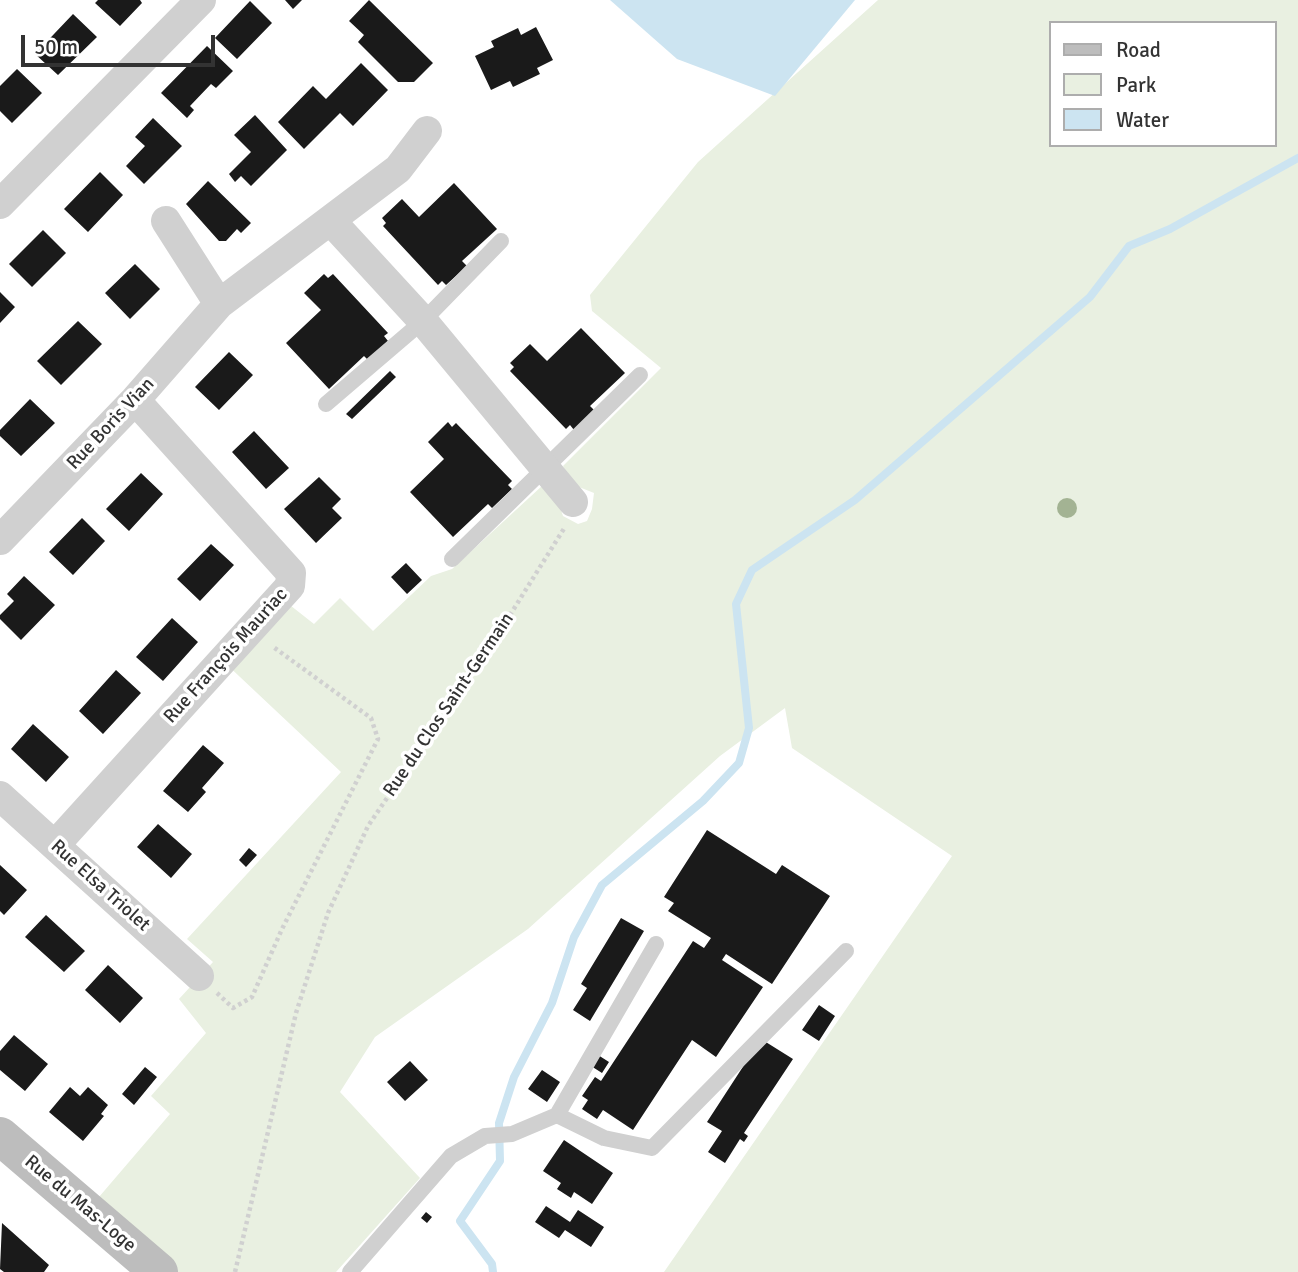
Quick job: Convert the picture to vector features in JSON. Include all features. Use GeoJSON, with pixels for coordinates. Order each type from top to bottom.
{"type":"FeatureCollection","features":[{"type":"Feature","properties":{"kind":"main road","name":"Rue du Mas-Loge"},"geometry":{"type":"LineString","coordinates":[[0,1136],[159,1272]]}},
{"type":"Feature","properties":{"kind":"street"},"geometry":{"type":"LineString","coordinates":[[0,204],[201,0]]}},
{"type":"Feature","properties":{"kind":"street","name":"Rue Boris Vian"},"geometry":{"type":"LineString","coordinates":[[0,540],[135,400],[219,304],[398,169],[427,131]]}},
{"type":"Feature","properties":{"kind":"street"},"geometry":{"type":"LineString","coordinates":[[166,221],[219,304]]}},
{"type":"Feature","properties":{"kind":"street"},"geometry":{"type":"LineString","coordinates":[[331,221],[423,321],[573,502]]}},
{"type":"Feature","properties":{"kind":"street","name":"Rue François Mauriac"},"geometry":{"type":"LineString","coordinates":[[55,845],[290,586],[291,573],[135,400]]}},
{"type":"Feature","properties":{"kind":"street","name":"Rue Elsa Triolet"},"geometry":{"type":"LineString","coordinates":[[0,796],[199,976]]}},
{"type":"Feature","properties":{"kind":"lane"},"geometry":{"type":"LineString","coordinates":[[326,404],[423,321],[501,241]]}},
{"type":"Feature","properties":{"kind":"lane"},"geometry":{"type":"LineString","coordinates":[[452,559],[640,375]]}},
{"type":"Feature","properties":{"kind":"lane"},"geometry":{"type":"LineString","coordinates":[[350,1272],[451,1156],[485,1136],[512,1134],[556,1115],[656,944]]}},
{"type":"Feature","properties":{"kind":"lane"},"geometry":{"type":"LineString","coordinates":[[556,1115],[604,1138],[652,1148],[846,951]]}},
{"type":"Feature","properties":{"kind":"path","name":"Rue du Clos Saint-Germain"},"geometry":{"type":"LineString","coordinates":[[235,1272],[296,1013],[328,914],[368,826],[495,639],[566,527],[562,516],[573,502]]}},
{"type":"Feature","properties":{"kind":"path"},"geometry":{"type":"LineString","coordinates":[[199,976],[233,1008],[252,997],[282,929],[378,739],[371,718],[251,631]]}},
{"type":"Feature","properties":{"kind":"green space"},"geometry":{"type":"Polygon","coordinates":[[[878,0],[1298,0],[1298,1272],[664,1272],[952,856],[792,748],[785,708],[720,756],[528,929],[375,1037],[340,1092],[420,1178],[336,1272],[159,1272],[87,1211],[170,1114],[151,1096],[206,1033],[179,999],[213,962],[187,939],[341,772],[223,661],[281,598],[314,624],[340,598],[373,631],[431,576],[452,569],[543,485],[557,498],[563,516],[578,524],[587,521],[594,493],[574,485],[563,466],[661,368],[592,311],[590,295],[698,162],[878,0]]]}},
{"type":"Feature","properties":{"kind":"water"},"geometry":{"type":"Polygon","coordinates":[[[610,0],[855,0],[775,96],[677,59],[610,0]]]}},
{"type":"Feature","properties":{"kind":"building"},"geometry":{"type":"Polygon","coordinates":[[[98,0],[140,0],[142,3],[120,26],[95,3],[98,0]]]}},
{"type":"Feature","properties":{"kind":"building"},"geometry":{"type":"Polygon","coordinates":[[[285,0],[302,0],[293,9],[285,0]]]}},
{"type":"Feature","properties":{"kind":"building"},"geometry":{"type":"Polygon","coordinates":[[[369,0],[433,63],[414,82],[398,82],[358,42],[364,35],[349,21],[369,0]]]}},
{"type":"Feature","properties":{"kind":"building"},"geometry":{"type":"Polygon","coordinates":[[[250,1],[272,23],[237,59],[215,38],[250,1]]]}},
{"type":"Feature","properties":{"kind":"building"},"geometry":{"type":"Polygon","coordinates":[[[73,14],[97,37],[58,75],[35,54],[73,14]]]}},
{"type":"Feature","properties":{"kind":"building"},"geometry":{"type":"Polygon","coordinates":[[[536,27],[553,60],[537,68],[540,74],[513,87],[510,81],[491,90],[475,56],[494,47],[491,41],[518,28],[521,35],[536,27]]]}},
{"type":"Feature","properties":{"kind":"building"},"geometry":{"type":"Polygon","coordinates":[[[207,46],[233,71],[216,88],[211,84],[190,106],[194,110],[187,118],[161,93],[207,46]]]}},
{"type":"Feature","properties":{"kind":"building"},"geometry":{"type":"Polygon","coordinates":[[[361,63],[388,90],[353,126],[340,113],[304,149],[278,122],[313,86],[326,99],[361,63]]]}},
{"type":"Feature","properties":{"kind":"building"},"geometry":{"type":"Polygon","coordinates":[[[17,69],[42,93],[12,123],[0,111],[0,86],[17,69]]]}},
{"type":"Feature","properties":{"kind":"building"},"geometry":{"type":"Polygon","coordinates":[[[255,115],[287,150],[251,186],[241,176],[235,182],[229,174],[251,152],[234,135],[255,115]]]}},
{"type":"Feature","properties":{"kind":"building"},"geometry":{"type":"Polygon","coordinates":[[[153,118],[182,146],[144,184],[126,166],[145,146],[135,137],[153,118]]]}},
{"type":"Feature","properties":{"kind":"building"},"geometry":{"type":"Polygon","coordinates":[[[100,172],[123,195],[88,232],[64,209],[100,172]]]}},
{"type":"Feature","properties":{"kind":"building"},"geometry":{"type":"Polygon","coordinates":[[[208,181],[251,223],[241,233],[237,229],[226,241],[219,241],[186,204],[208,181]]]}},
{"type":"Feature","properties":{"kind":"building"},"geometry":{"type":"Polygon","coordinates":[[[454,183],[497,229],[462,261],[467,266],[446,285],[442,281],[438,285],[383,226],[386,223],[382,218],[402,199],[419,217],[454,183]]]}},
{"type":"Feature","properties":{"kind":"building"},"geometry":{"type":"Polygon","coordinates":[[[43,230],[66,253],[32,287],[9,264],[43,230]]]}},
{"type":"Feature","properties":{"kind":"building"},"geometry":{"type":"Polygon","coordinates":[[[135,264],[160,289],[130,319],[105,293],[135,264]]]}},
{"type":"Feature","properties":{"kind":"building"},"geometry":{"type":"Polygon","coordinates":[[[324,274],[328,278],[333,274],[388,333],[384,336],[388,341],[368,360],[364,356],[329,389],[286,343],[321,310],[304,293],[324,274]]]}},
{"type":"Feature","properties":{"kind":"building"},"geometry":{"type":"Polygon","coordinates":[[[0,292],[15,307],[0,323],[0,292]]]}},
{"type":"Feature","properties":{"kind":"building"},"geometry":{"type":"Polygon","coordinates":[[[78,321],[102,344],[61,385],[37,361],[78,321]]]}},
{"type":"Feature","properties":{"kind":"building"},"geometry":{"type":"Polygon","coordinates":[[[581,328],[625,373],[590,406],[594,410],[574,430],[570,425],[566,429],[510,371],[514,367],[510,363],[530,344],[547,361],[581,328]]]}},
{"type":"Feature","properties":{"kind":"building"},"geometry":{"type":"Polygon","coordinates":[[[229,352],[253,375],[219,410],[195,387],[229,352]]]}},
{"type":"Feature","properties":{"kind":"building"},"geometry":{"type":"Polygon","coordinates":[[[390,371],[396,377],[352,419],[346,414],[390,371]]]}},
{"type":"Feature","properties":{"kind":"building"},"geometry":{"type":"Polygon","coordinates":[[[30,399],[55,423],[21,456],[0,436],[0,430],[30,399]]]}},
{"type":"Feature","properties":{"kind":"building"},"geometry":{"type":"Polygon","coordinates":[[[448,422],[452,427],[456,423],[512,481],[508,485],[512,489],[492,508],[488,504],[453,537],[410,492],[444,459],[428,442],[448,422]]]}},
{"type":"Feature","properties":{"kind":"building"},"geometry":{"type":"Polygon","coordinates":[[[254,431],[289,468],[266,489],[232,452],[254,431]]]}},
{"type":"Feature","properties":{"kind":"building"},"geometry":{"type":"Polygon","coordinates":[[[141,473],[163,494],[129,531],[106,509],[141,473]]]}},
{"type":"Feature","properties":{"kind":"building"},"geometry":{"type":"Polygon","coordinates":[[[319,477],[341,499],[332,508],[342,518],[316,543],[284,509],[319,477]]]}},
{"type":"Feature","properties":{"kind":"building"},"geometry":{"type":"Polygon","coordinates":[[[82,518],[105,541],[73,575],[49,552],[82,518]]]}},
{"type":"Feature","properties":{"kind":"building"},"geometry":{"type":"Polygon","coordinates":[[[211,544],[234,565],[200,601],[177,579],[211,544]]]}},
{"type":"Feature","properties":{"kind":"building"},"geometry":{"type":"Polygon","coordinates":[[[406,563],[422,580],[407,594],[391,577],[406,563]]]}},
{"type":"Feature","properties":{"kind":"building"},"geometry":{"type":"Polygon","coordinates":[[[24,576],[55,605],[21,640],[0,619],[0,615],[14,601],[7,594],[24,576]]]}},
{"type":"Feature","properties":{"kind":"building"},"geometry":{"type":"Polygon","coordinates":[[[172,618],[198,642],[163,681],[136,657],[172,618]]]}},
{"type":"Feature","properties":{"kind":"building"},"geometry":{"type":"Polygon","coordinates":[[[116,670],[141,693],[103,734],[79,711],[116,670]]]}},
{"type":"Feature","properties":{"kind":"building"},"geometry":{"type":"Polygon","coordinates":[[[33,724],[69,757],[46,782],[11,749],[33,724]]]}},
{"type":"Feature","properties":{"kind":"building"},"geometry":{"type":"Polygon","coordinates":[[[203,745],[224,763],[202,788],[206,792],[188,812],[163,791],[203,745]]]}},
{"type":"Feature","properties":{"kind":"building"},"geometry":{"type":"Polygon","coordinates":[[[158,824],[192,854],[171,878],[137,847],[158,824]]]}},
{"type":"Feature","properties":{"kind":"building"},"geometry":{"type":"Polygon","coordinates":[[[707,830],[776,874],[782,865],[830,896],[772,984],[726,954],[722,960],[763,987],[716,1057],[692,1040],[633,1130],[603,1110],[597,1119],[582,1109],[588,1100],[582,1096],[595,1077],[601,1081],[693,941],[704,948],[711,938],[668,911],[674,903],[664,897],[707,830]]]}},
{"type":"Feature","properties":{"kind":"building"},"geometry":{"type":"Polygon","coordinates":[[[249,848],[257,855],[246,867],[239,860],[249,848]]]}},
{"type":"Feature","properties":{"kind":"building"},"geometry":{"type":"Polygon","coordinates":[[[0,865],[27,890],[4,915],[0,911],[0,865]]]}},
{"type":"Feature","properties":{"kind":"building"},"geometry":{"type":"Polygon","coordinates":[[[46,915],[85,951],[64,972],[25,937],[46,915]]]}},
{"type":"Feature","properties":{"kind":"building"},"geometry":{"type":"Polygon","coordinates":[[[621,918],[644,931],[590,1021],[573,1010],[587,988],[581,984],[621,918]]]}},
{"type":"Feature","properties":{"kind":"building"},"geometry":{"type":"Polygon","coordinates":[[[108,965],[143,998],[120,1023],[85,990],[108,965]]]}},
{"type":"Feature","properties":{"kind":"building"},"geometry":{"type":"Polygon","coordinates":[[[819,1005],[835,1016],[819,1041],[802,1030],[819,1005]]]}},
{"type":"Feature","properties":{"kind":"building"},"geometry":{"type":"Polygon","coordinates":[[[14,1035],[48,1064],[25,1091],[0,1070],[0,1051],[14,1035]]]}},
{"type":"Feature","properties":{"kind":"building"},"geometry":{"type":"Polygon","coordinates":[[[761,1039],[793,1059],[744,1133],[748,1136],[744,1142],[740,1139],[725,1163],[708,1152],[722,1131],[707,1122],[761,1039]]]}},
{"type":"Feature","properties":{"kind":"building"},"geometry":{"type":"Polygon","coordinates":[[[598,1055],[609,1062],[602,1073],[591,1066],[598,1055]]]}},
{"type":"Feature","properties":{"kind":"building"},"geometry":{"type":"Polygon","coordinates":[[[410,1061],[428,1080],[405,1101],[387,1082],[410,1061]]]}},
{"type":"Feature","properties":{"kind":"building"},"geometry":{"type":"Polygon","coordinates":[[[145,1067],[157,1077],[134,1105],[122,1094],[145,1067]]]}},
{"type":"Feature","properties":{"kind":"building"},"geometry":{"type":"Polygon","coordinates":[[[542,1070],[560,1082],[547,1102],[528,1089],[542,1070]]]}},
{"type":"Feature","properties":{"kind":"building"},"geometry":{"type":"Polygon","coordinates":[[[70,1087],[80,1096],[88,1087],[108,1105],[101,1114],[104,1116],[83,1141],[49,1112],[70,1087]]]}},
{"type":"Feature","properties":{"kind":"building"},"geometry":{"type":"Polygon","coordinates":[[[564,1140],[613,1173],[592,1204],[574,1192],[571,1198],[557,1189],[561,1183],[543,1171],[564,1140]]]}},
{"type":"Feature","properties":{"kind":"building"},"geometry":{"type":"Polygon","coordinates":[[[546,1206],[570,1222],[578,1210],[604,1227],[591,1247],[565,1230],[559,1238],[535,1222],[546,1206]]]}},
{"type":"Feature","properties":{"kind":"building"},"geometry":{"type":"Polygon","coordinates":[[[426,1212],[432,1217],[427,1223],[421,1218],[426,1212]]]}},
{"type":"Feature","properties":{"kind":"building"},"geometry":{"type":"Polygon","coordinates":[[[2,1223],[49,1265],[44,1272],[4,1272],[0,1269],[2,1223]]]}},
{"type":"Feature","properties":{"kind":"waterway"},"geometry":{"type":"LineString","coordinates":[[493,1272],[492,1264],[460,1221],[500,1161],[499,1123],[514,1077],[552,1003],[574,937],[602,885],[703,801],[739,763],[749,728],[736,604],[752,570],[855,500],[1090,297],[1129,246],[1170,229],[1298,158]]}}]}
